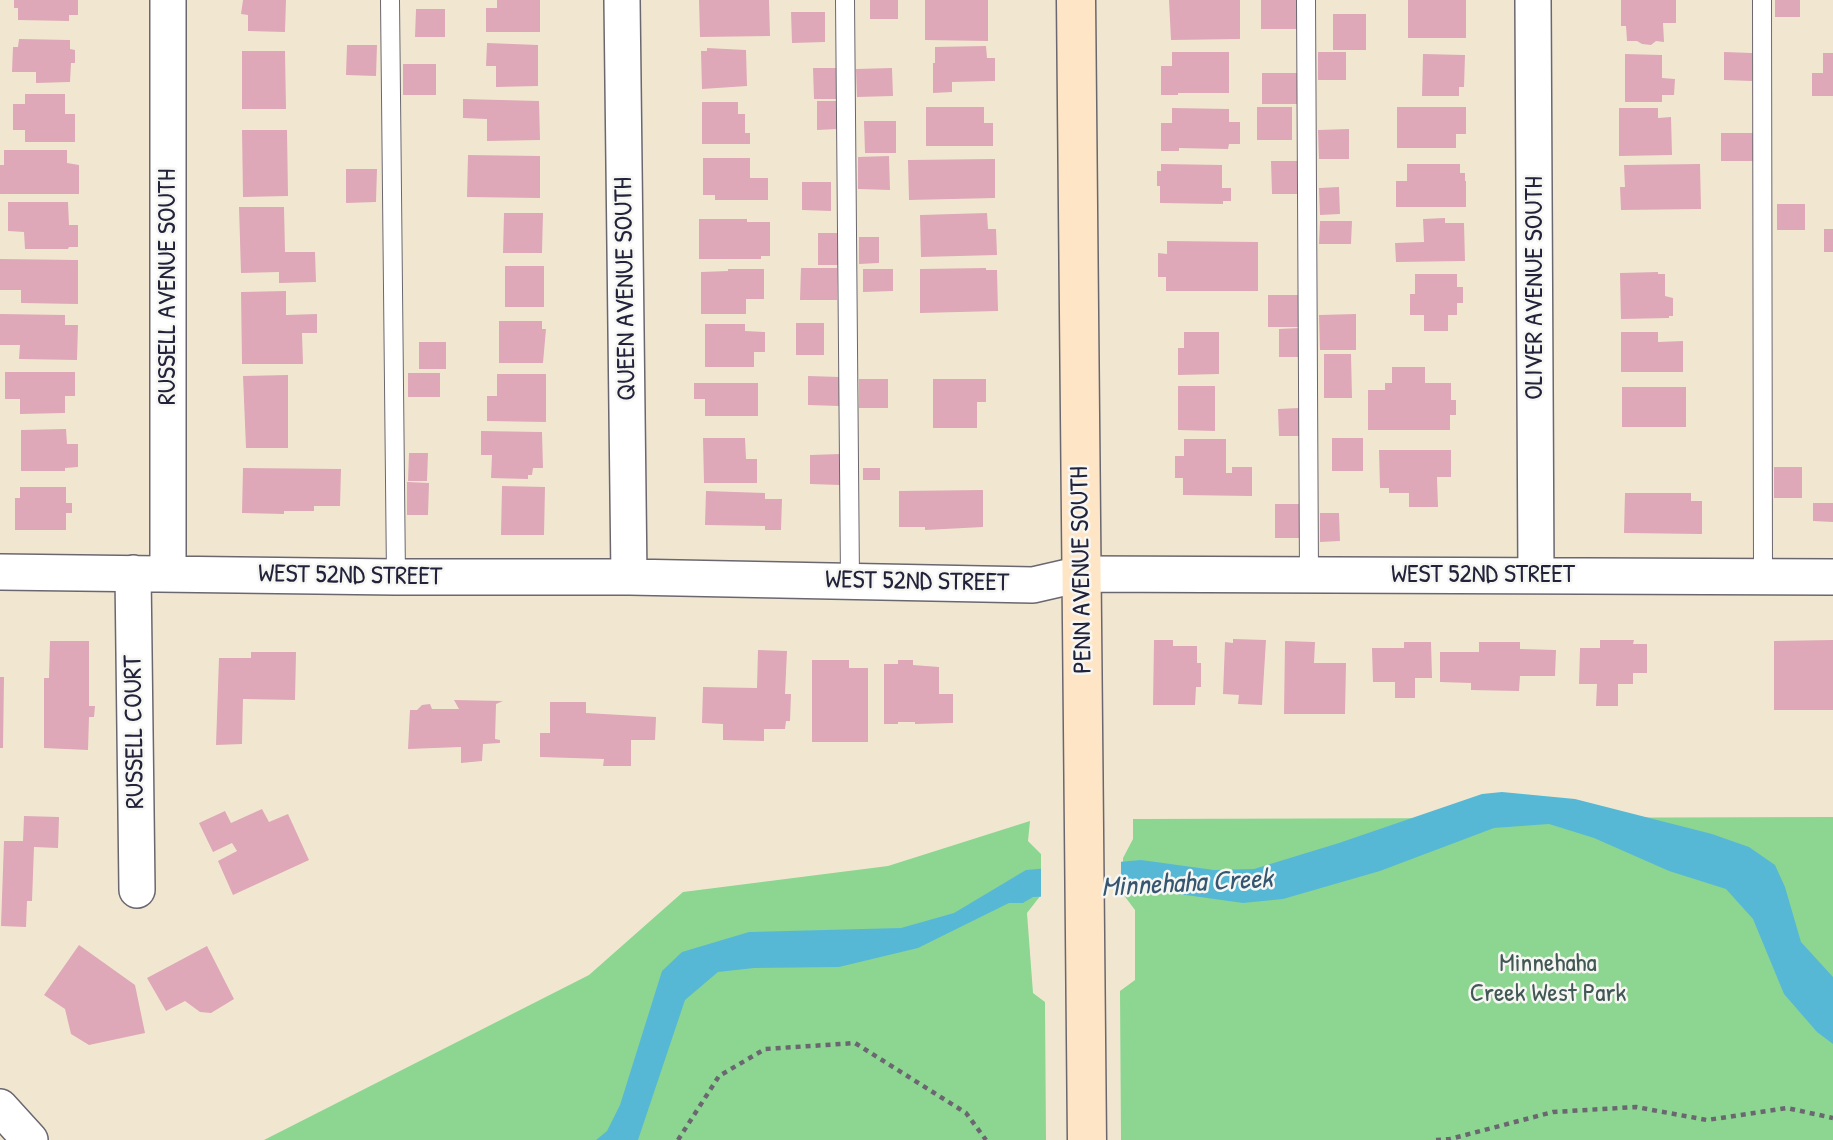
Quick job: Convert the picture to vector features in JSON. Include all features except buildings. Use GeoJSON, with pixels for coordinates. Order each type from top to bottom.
{"type":"FeatureCollection","features":[{"type":"Feature","properties":{"kind":"main road","name":"PENN AVENUE SOUTH"},"geometry":{"type":"LineString","coordinates":[[1076,0],[1087,1140]]}},
{"type":"Feature","properties":{"kind":"street","name":"RUSSELL AVENUE SOUTH"},"geometry":{"type":"LineString","coordinates":[[168,0],[168,574]]}},
{"type":"Feature","properties":{"kind":"street","name":"QUEEN AVENUE SOUTH"},"geometry":{"type":"LineString","coordinates":[[622,0],[629,577]]}},
{"type":"Feature","properties":{"kind":"street","name":"OLIVER AVENUE SOUTH"},"geometry":{"type":"LineString","coordinates":[[1534,0],[1536,575]]}},
{"type":"Feature","properties":{"kind":"street","name":"WEST 52ND STREET"},"geometry":{"type":"LineString","coordinates":[[0,572],[629,577],[1033,585],[1082,574],[1833,577]]}},
{"type":"Feature","properties":{"kind":"street","name":"RUSSELL COURT"},"geometry":{"type":"LineString","coordinates":[[132,573],[137,890]]}},
{"type":"Feature","properties":{"kind":"street"},"geometry":{"type":"LineString","coordinates":[[0,1107],[30,1140]]}},
{"type":"Feature","properties":{"kind":"lane"},"geometry":{"type":"LineString","coordinates":[[390,0],[396,577]]}},
{"type":"Feature","properties":{"kind":"lane"},"geometry":{"type":"LineString","coordinates":[[845,0],[850,580]]}},
{"type":"Feature","properties":{"kind":"lane"},"geometry":{"type":"LineString","coordinates":[[1306,0],[1309,575]]}},
{"type":"Feature","properties":{"kind":"lane"},"geometry":{"type":"LineString","coordinates":[[1762,0],[1763,576]]}},
{"type":"Feature","properties":{"kind":"path"},"geometry":{"type":"LineString","coordinates":[[678,1140],[719,1076],[765,1049],[855,1043],[966,1113],[986,1140]]}},
{"type":"Feature","properties":{"kind":"path"},"geometry":{"type":"LineString","coordinates":[[1436,1140],[1450,1139],[1553,1112],[1636,1107],[1707,1119],[1787,1108],[1833,1118]]}},
{"type":"Feature","properties":{"kind":"green space","name":"Minnehaha Creek West Park"},"geometry":{"type":"Polygon","coordinates":[[[1833,817],[1833,1140],[1121,1140],[1120,991],[1135,980],[1135,910],[1123,894],[1123,858],[1133,839],[1133,819],[1833,817]]]}},
{"type":"Feature","properties":{"kind":"green space"},"geometry":{"type":"Polygon","coordinates":[[[1030,821],[1028,841],[1041,854],[1041,895],[1027,913],[1033,993],[1045,1002],[1046,1140],[264,1140],[589,975],[683,892],[888,866],[1030,821]]]}},
{"type":"Feature","properties":{"kind":"water","name":"Minnehaha Creek"},"geometry":{"type":"Polygon","coordinates":[[[1502,792],[1575,799],[1712,834],[1749,847],[1775,865],[1785,887],[1801,942],[1833,977],[1833,1044],[1817,1032],[1784,994],[1753,919],[1726,889],[1669,871],[1594,838],[1549,824],[1494,828],[1380,871],[1283,899],[1243,903],[1164,892],[1033,897],[1023,903],[1009,903],[918,948],[839,967],[754,968],[718,972],[685,1000],[638,1140],[596,1140],[607,1131],[620,1105],[662,971],[682,952],[749,932],[901,928],[954,913],[1026,870],[1141,860],[1214,870],[1254,869],[1482,794],[1502,792]]]}},
{"type":"Feature","properties":{"kind":"pier"},"geometry":{"type":"Polygon","coordinates":[[[1121,858],[1121,897],[1041,900],[1041,865],[1121,858]]]}}]}
